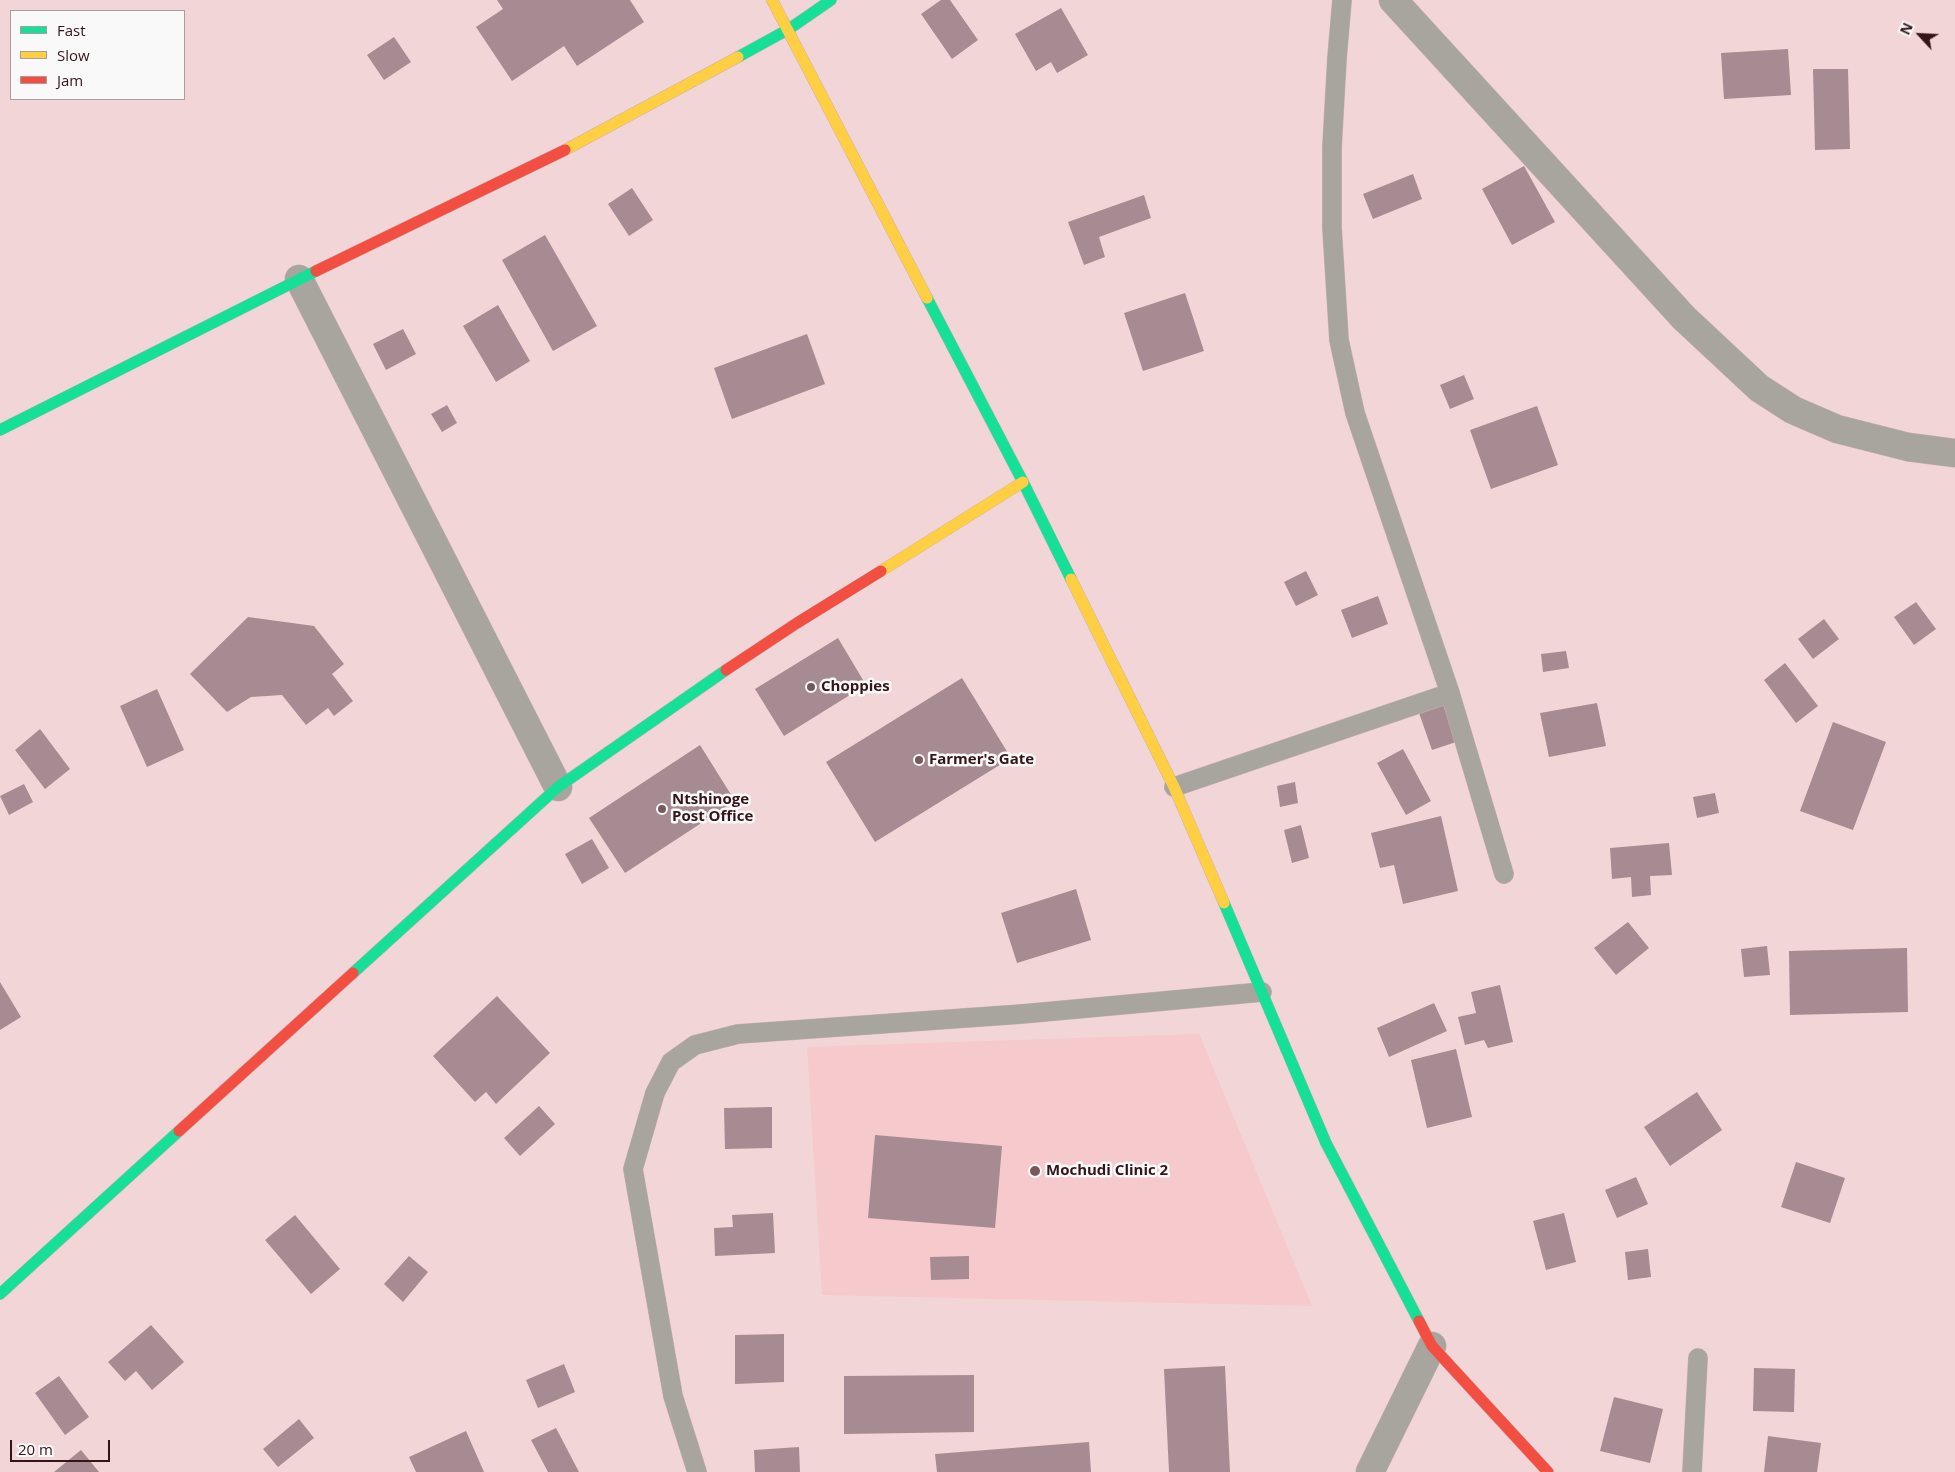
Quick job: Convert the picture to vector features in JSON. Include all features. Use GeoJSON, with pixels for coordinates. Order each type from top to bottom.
{"type":"FeatureCollection","features":[{"type":"Feature","properties":{"kind":"street"},"geometry":{"type":"LineString","coordinates":[[772,0],[789,28],[1023,482],[1174,787],[1326,1143],[1432,1346],[1548,1472]]}},
{"type":"Feature","properties":{"kind":"street"},"geometry":{"type":"LineString","coordinates":[[0,430],[299,280],[568,149],[789,28],[831,0]]}},
{"type":"Feature","properties":{"kind":"street"},"geometry":{"type":"LineString","coordinates":[[1393,0],[1684,318],[1759,388],[1793,410],[1837,429],[1908,447],[1955,453]]}},
{"type":"Feature","properties":{"kind":"street"},"geometry":{"type":"LineString","coordinates":[[299,280],[558,787]]}},
{"type":"Feature","properties":{"kind":"street"},"geometry":{"type":"LineString","coordinates":[[0,1294],[558,787],[661,714],[797,623],[1023,482]]}},
{"type":"Feature","properties":{"kind":"street"},"geometry":{"type":"LineString","coordinates":[[1370,1472],[1432,1346]]}},
{"type":"Feature","properties":{"kind":"lane"},"geometry":{"type":"LineString","coordinates":[[1342,0],[1332,147],[1332,228],[1339,340],[1355,413],[1450,693],[1504,874]]}},
{"type":"Feature","properties":{"kind":"lane"},"geometry":{"type":"LineString","coordinates":[[1174,787],[1450,693]]}},
{"type":"Feature","properties":{"kind":"lane"},"geometry":{"type":"LineString","coordinates":[[697,1472],[673,1396],[633,1169],[655,1093],[672,1062],[695,1045],[738,1034],[1022,1014],[1262,992]]}},
{"type":"Feature","properties":{"kind":"lane"},"geometry":{"type":"LineString","coordinates":[[1692,1472],[1698,1358]]}},
{"type":"Feature","properties":{"kind":"shaded area","name":"Mochudi Clinic 2"},"geometry":{"type":"Polygon","coordinates":[[[1199,1034],[1312,1306],[822,1295],[807,1047],[1199,1034]]]}},
{"type":"Feature","properties":{"kind":"building"},"geometry":{"type":"Polygon","coordinates":[[[497,0],[630,0],[644,22],[577,66],[564,46],[512,81],[476,27],[503,9],[497,0]]]}},
{"type":"Feature","properties":{"kind":"building"},"geometry":{"type":"Polygon","coordinates":[[[941,0],[950,0],[978,40],[952,59],[921,14],[941,0]]]}},
{"type":"Feature","properties":{"kind":"building"},"geometry":{"type":"Polygon","coordinates":[[[1061,8],[1088,55],[1057,73],[1051,62],[1036,71],[1015,34],[1061,8]]]}},
{"type":"Feature","properties":{"kind":"building"},"geometry":{"type":"Polygon","coordinates":[[[394,37],[411,62],[384,80],[367,55],[394,37]]]}},
{"type":"Feature","properties":{"kind":"building"},"geometry":{"type":"Polygon","coordinates":[[[1788,49],[1791,95],[1724,99],[1721,53],[1788,49]]]}},
{"type":"Feature","properties":{"kind":"building"},"geometry":{"type":"Polygon","coordinates":[[[1813,69],[1848,69],[1850,149],[1815,150],[1813,69]]]}},
{"type":"Feature","properties":{"kind":"building"},"geometry":{"type":"Polygon","coordinates":[[[1524,166],[1555,222],[1512,245],[1482,189],[1524,166]]]}},
{"type":"Feature","properties":{"kind":"building"},"geometry":{"type":"Polygon","coordinates":[[[1413,174],[1422,199],[1373,219],[1363,194],[1413,174]]]}},
{"type":"Feature","properties":{"kind":"building"},"geometry":{"type":"Polygon","coordinates":[[[632,188],[653,220],[629,236],[608,204],[632,188]]]}},
{"type":"Feature","properties":{"kind":"building"},"geometry":{"type":"Polygon","coordinates":[[[1144,195],[1151,218],[1099,237],[1105,257],[1084,265],[1068,222],[1144,195]]]}},
{"type":"Feature","properties":{"kind":"building"},"geometry":{"type":"Polygon","coordinates":[[[545,235],[597,326],[553,351],[502,260],[545,235]]]}},
{"type":"Feature","properties":{"kind":"building"},"geometry":{"type":"Polygon","coordinates":[[[1185,293],[1204,351],[1143,371],[1124,313],[1185,293]]]}},
{"type":"Feature","properties":{"kind":"building"},"geometry":{"type":"Polygon","coordinates":[[[498,305],[530,361],[496,382],[463,326],[498,305]]]}},
{"type":"Feature","properties":{"kind":"building"},"geometry":{"type":"Polygon","coordinates":[[[403,329],[416,354],[386,370],[373,344],[403,329]]]}},
{"type":"Feature","properties":{"kind":"building"},"geometry":{"type":"Polygon","coordinates":[[[807,334],[825,384],[732,419],[714,368],[807,334]]]}},
{"type":"Feature","properties":{"kind":"building"},"geometry":{"type":"Polygon","coordinates":[[[1464,375],[1474,399],[1450,409],[1440,385],[1464,375]]]}},
{"type":"Feature","properties":{"kind":"building"},"geometry":{"type":"Polygon","coordinates":[[[447,405],[457,423],[442,432],[431,414],[447,405]]]}},
{"type":"Feature","properties":{"kind":"building"},"geometry":{"type":"Polygon","coordinates":[[[1537,406],[1558,465],[1491,489],[1470,430],[1537,406]]]}},
{"type":"Feature","properties":{"kind":"building"},"geometry":{"type":"Polygon","coordinates":[[[1306,571],[1318,595],[1296,606],[1284,582],[1306,571]]]}},
{"type":"Feature","properties":{"kind":"building"},"geometry":{"type":"Polygon","coordinates":[[[1378,596],[1388,624],[1352,638],[1341,610],[1378,596]]]}},
{"type":"Feature","properties":{"kind":"building"},"geometry":{"type":"Polygon","coordinates":[[[1916,602],[1936,629],[1914,645],[1894,617],[1916,602]]]}},
{"type":"Feature","properties":{"kind":"building"},"geometry":{"type":"Polygon","coordinates":[[[248,617],[314,626],[344,664],[332,674],[353,701],[334,716],[328,708],[306,725],[282,695],[251,697],[227,712],[190,674],[248,617]]]}},
{"type":"Feature","properties":{"kind":"building"},"geometry":{"type":"Polygon","coordinates":[[[1824,619],[1839,639],[1813,659],[1798,639],[1824,619]]]}},
{"type":"Feature","properties":{"kind":"building","name":"Choppies"},"geometry":{"type":"Polygon","coordinates":[[[838,638],[866,685],[784,736],[755,689],[838,638]]]}},
{"type":"Feature","properties":{"kind":"building"},"geometry":{"type":"Polygon","coordinates":[[[1566,651],[1569,668],[1543,672],[1541,654],[1566,651]]]}},
{"type":"Feature","properties":{"kind":"building"},"geometry":{"type":"Polygon","coordinates":[[[1785,663],[1818,706],[1796,723],[1764,680],[1785,663]]]}},
{"type":"Feature","properties":{"kind":"building","name":"Farmer's Gate"},"geometry":{"type":"Polygon","coordinates":[[[962,678],[1011,758],[875,842],[826,762],[962,678]]]}},
{"type":"Feature","properties":{"kind":"building"},"geometry":{"type":"Polygon","coordinates":[[[157,689],[184,750],[147,767],[120,706],[157,689]]]}},
{"type":"Feature","properties":{"kind":"building"},"geometry":{"type":"Polygon","coordinates":[[[1448,699],[1462,740],[1432,750],[1418,710],[1448,699]]]}},
{"type":"Feature","properties":{"kind":"building"},"geometry":{"type":"Polygon","coordinates":[[[1597,703],[1606,746],[1549,757],[1540,713],[1597,703]]]}},
{"type":"Feature","properties":{"kind":"building"},"geometry":{"type":"Polygon","coordinates":[[[1833,722],[1886,742],[1853,830],[1800,811],[1833,722]]]}},
{"type":"Feature","properties":{"kind":"building"},"geometry":{"type":"Polygon","coordinates":[[[40,729],[70,769],[45,789],[15,750],[40,729]]]}},
{"type":"Feature","properties":{"kind":"building","name":"Ntshinoge Post Office"},"geometry":{"type":"Polygon","coordinates":[[[700,745],[735,801],[625,873],[589,818],[700,745]]]}},
{"type":"Feature","properties":{"kind":"building"},"geometry":{"type":"Polygon","coordinates":[[[1403,749],[1431,801],[1406,815],[1377,763],[1403,749]]]}},
{"type":"Feature","properties":{"kind":"building"},"geometry":{"type":"Polygon","coordinates":[[[1295,782],[1298,803],[1280,807],[1277,786],[1295,782]]]}},
{"type":"Feature","properties":{"kind":"building"},"geometry":{"type":"Polygon","coordinates":[[[24,784],[33,802],[9,815],[0,796],[24,784]]]}},
{"type":"Feature","properties":{"kind":"building"},"geometry":{"type":"Polygon","coordinates":[[[1715,793],[1719,813],[1697,818],[1693,797],[1715,793]]]}},
{"type":"Feature","properties":{"kind":"building"},"geometry":{"type":"Polygon","coordinates":[[[1441,816],[1458,891],[1403,904],[1394,865],[1380,868],[1371,833],[1441,816]]]}},
{"type":"Feature","properties":{"kind":"building"},"geometry":{"type":"Polygon","coordinates":[[[1301,825],[1309,858],[1292,863],[1284,830],[1301,825]]]}},
{"type":"Feature","properties":{"kind":"building"},"geometry":{"type":"Polygon","coordinates":[[[592,839],[609,868],[582,884],[565,854],[592,839]]]}},
{"type":"Feature","properties":{"kind":"building"},"geometry":{"type":"Polygon","coordinates":[[[1669,843],[1672,875],[1650,876],[1651,895],[1632,897],[1631,877],[1612,879],[1610,848],[1669,843]]]}},
{"type":"Feature","properties":{"kind":"building"},"geometry":{"type":"Polygon","coordinates":[[[1076,889],[1091,940],[1017,963],[1001,913],[1076,889]]]}},
{"type":"Feature","properties":{"kind":"building"},"geometry":{"type":"Polygon","coordinates":[[[1628,922],[1649,948],[1616,975],[1594,948],[1628,922]]]}},
{"type":"Feature","properties":{"kind":"building"},"geometry":{"type":"Polygon","coordinates":[[[1767,946],[1770,975],[1744,977],[1741,949],[1767,946]]]}},
{"type":"Feature","properties":{"kind":"building"},"geometry":{"type":"Polygon","coordinates":[[[1907,948],[1908,1012],[1790,1015],[1789,951],[1907,948]]]}},
{"type":"Feature","properties":{"kind":"building"},"geometry":{"type":"Polygon","coordinates":[[[0,982],[21,1017],[0,1030],[0,982]]]}},
{"type":"Feature","properties":{"kind":"building"},"geometry":{"type":"Polygon","coordinates":[[[1500,985],[1513,1042],[1488,1048],[1484,1040],[1465,1045],[1458,1017],[1476,1013],[1471,992],[1500,985]]]}},
{"type":"Feature","properties":{"kind":"building"},"geometry":{"type":"Polygon","coordinates":[[[497,996],[550,1053],[496,1104],[486,1092],[475,1102],[433,1056],[497,996]]]}},
{"type":"Feature","properties":{"kind":"building"},"geometry":{"type":"Polygon","coordinates":[[[1434,1003],[1447,1031],[1389,1057],[1377,1028],[1434,1003]]]}},
{"type":"Feature","properties":{"kind":"building"},"geometry":{"type":"Polygon","coordinates":[[[1456,1049],[1472,1117],[1427,1128],[1411,1060],[1456,1049]]]}},
{"type":"Feature","properties":{"kind":"building"},"geometry":{"type":"Polygon","coordinates":[[[1697,1092],[1722,1130],[1670,1166],[1644,1127],[1697,1092]]]}},
{"type":"Feature","properties":{"kind":"building"},"geometry":{"type":"Polygon","coordinates":[[[539,1106],[555,1124],[520,1156],[504,1138],[539,1106]]]}},
{"type":"Feature","properties":{"kind":"building"},"geometry":{"type":"Polygon","coordinates":[[[772,1107],[772,1148],[725,1149],[724,1108],[772,1107]]]}},
{"type":"Feature","properties":{"kind":"building"},"geometry":{"type":"Polygon","coordinates":[[[875,1135],[1002,1146],[995,1228],[868,1218],[875,1135]]]}},
{"type":"Feature","properties":{"kind":"building"},"geometry":{"type":"Polygon","coordinates":[[[1796,1162],[1845,1178],[1830,1223],[1781,1207],[1796,1162]]]}},
{"type":"Feature","properties":{"kind":"building"},"geometry":{"type":"Polygon","coordinates":[[[1636,1177],[1648,1204],[1617,1218],[1605,1190],[1636,1177]]]}},
{"type":"Feature","properties":{"kind":"building"},"geometry":{"type":"Polygon","coordinates":[[[773,1213],[775,1253],[715,1256],[714,1228],[733,1227],[732,1215],[773,1213]]]}},
{"type":"Feature","properties":{"kind":"building"},"geometry":{"type":"Polygon","coordinates":[[[1564,1213],[1576,1262],[1546,1270],[1533,1221],[1564,1213]]]}},
{"type":"Feature","properties":{"kind":"building"},"geometry":{"type":"Polygon","coordinates":[[[295,1215],[340,1269],[311,1294],[265,1240],[295,1215]]]}},
{"type":"Feature","properties":{"kind":"building"},"geometry":{"type":"Polygon","coordinates":[[[1648,1249],[1651,1277],[1628,1280],[1625,1252],[1648,1249]]]}},
{"type":"Feature","properties":{"kind":"building"},"geometry":{"type":"Polygon","coordinates":[[[409,1256],[428,1272],[403,1302],[384,1284],[409,1256]]]}},
{"type":"Feature","properties":{"kind":"building"},"geometry":{"type":"Polygon","coordinates":[[[969,1256],[969,1279],[931,1280],[930,1257],[969,1256]]]}},
{"type":"Feature","properties":{"kind":"building"},"geometry":{"type":"Polygon","coordinates":[[[151,1325],[184,1362],[152,1390],[136,1371],[125,1381],[108,1362],[151,1325]]]}},
{"type":"Feature","properties":{"kind":"building"},"geometry":{"type":"Polygon","coordinates":[[[784,1334],[784,1382],[735,1384],[735,1335],[784,1334]]]}},
{"type":"Feature","properties":{"kind":"building"},"geometry":{"type":"Polygon","coordinates":[[[564,1364],[575,1392],[538,1408],[526,1380],[564,1364]]]}},
{"type":"Feature","properties":{"kind":"building"},"geometry":{"type":"Polygon","coordinates":[[[1225,1366],[1230,1472],[1169,1472],[1164,1369],[1225,1366]]]}},
{"type":"Feature","properties":{"kind":"building"},"geometry":{"type":"Polygon","coordinates":[[[1754,1368],[1795,1369],[1794,1412],[1753,1411],[1754,1368]]]}},
{"type":"Feature","properties":{"kind":"building"},"geometry":{"type":"Polygon","coordinates":[[[974,1375],[974,1432],[844,1434],[844,1376],[974,1375]]]}},
{"type":"Feature","properties":{"kind":"building"},"geometry":{"type":"Polygon","coordinates":[[[59,1376],[89,1417],[65,1435],[35,1393],[59,1376]]]}},
{"type":"Feature","properties":{"kind":"building"},"geometry":{"type":"Polygon","coordinates":[[[1614,1397],[1663,1409],[1650,1463],[1600,1451],[1614,1397]]]}},
{"type":"Feature","properties":{"kind":"building"},"geometry":{"type":"Polygon","coordinates":[[[299,1419],[314,1438],[278,1467],[263,1449],[299,1419]]]}},
{"type":"Feature","properties":{"kind":"building"},"geometry":{"type":"Polygon","coordinates":[[[556,1428],[579,1472],[548,1472],[531,1440],[556,1428]]]}},
{"type":"Feature","properties":{"kind":"building"},"geometry":{"type":"Polygon","coordinates":[[[466,1431],[484,1472],[416,1472],[409,1457],[466,1431]]]}},
{"type":"Feature","properties":{"kind":"building"},"geometry":{"type":"Polygon","coordinates":[[[1768,1436],[1821,1443],[1817,1472],[1764,1472],[1768,1436]]]}},
{"type":"Feature","properties":{"kind":"building"},"geometry":{"type":"Polygon","coordinates":[[[1089,1442],[1091,1472],[937,1472],[935,1454],[1089,1442]]]}},
{"type":"Feature","properties":{"kind":"building"},"geometry":{"type":"Polygon","coordinates":[[[799,1447],[800,1472],[755,1472],[754,1450],[799,1447]]]}},
{"type":"Feature","properties":{"kind":"building"},"geometry":{"type":"Polygon","coordinates":[[[81,1450],[99,1472],[54,1472],[81,1450]]]}},
{"type":"Feature","properties":{"kind":"traffic: fast"},"geometry":{"type":"LineString","coordinates":[[738,57],[789,29],[831,0]]}},
{"type":"Feature","properties":{"kind":"traffic: fast"},"geometry":{"type":"LineString","coordinates":[[0,430],[316,271]]}},
{"type":"Feature","properties":{"kind":"traffic: fast"},"geometry":{"type":"LineString","coordinates":[[927,298],[1023,482],[1071,579]]}},
{"type":"Feature","properties":{"kind":"traffic: fast"},"geometry":{"type":"LineString","coordinates":[[353,973],[558,787],[726,670]]}},
{"type":"Feature","properties":{"kind":"traffic: fast"},"geometry":{"type":"LineString","coordinates":[[1224,903],[1326,1143],[1419,1321]]}},
{"type":"Feature","properties":{"kind":"traffic: fast"},"geometry":{"type":"LineString","coordinates":[[0,1294],[179,1131]]}},
{"type":"Feature","properties":{"kind":"traffic: slow"},"geometry":{"type":"LineString","coordinates":[[772,0],[927,298]]}},
{"type":"Feature","properties":{"kind":"traffic: slow"},"geometry":{"type":"LineString","coordinates":[[565,150],[738,57]]}},
{"type":"Feature","properties":{"kind":"traffic: slow"},"geometry":{"type":"LineString","coordinates":[[881,571],[1023,482]]}},
{"type":"Feature","properties":{"kind":"traffic: slow"},"geometry":{"type":"LineString","coordinates":[[1071,579],[1174,787],[1224,903]]}},
{"type":"Feature","properties":{"kind":"traffic: jam"},"geometry":{"type":"LineString","coordinates":[[316,271],[565,150]]}},
{"type":"Feature","properties":{"kind":"traffic: jam"},"geometry":{"type":"LineString","coordinates":[[726,670],[881,571]]}},
{"type":"Feature","properties":{"kind":"traffic: jam"},"geometry":{"type":"LineString","coordinates":[[179,1131],[353,973]]}},
{"type":"Feature","properties":{"kind":"traffic: jam"},"geometry":{"type":"LineString","coordinates":[[1419,1321],[1432,1346],[1548,1472]]}},
{"type":"Feature","properties":{"kind":"place","name":"Choppies"},"geometry":{"type":"Point","coordinates":[811,687]}},
{"type":"Feature","properties":{"kind":"place","name":"Farmer's Gate"},"geometry":{"type":"Point","coordinates":[919,760]}},
{"type":"Feature","properties":{"kind":"place","name":"Ntshinoge Post Office"},"geometry":{"type":"Point","coordinates":[662,809]}},
{"type":"Feature","properties":{"kind":"place","name":"Mochudi Clinic 2"},"geometry":{"type":"Point","coordinates":[1035,1171]}}]}
